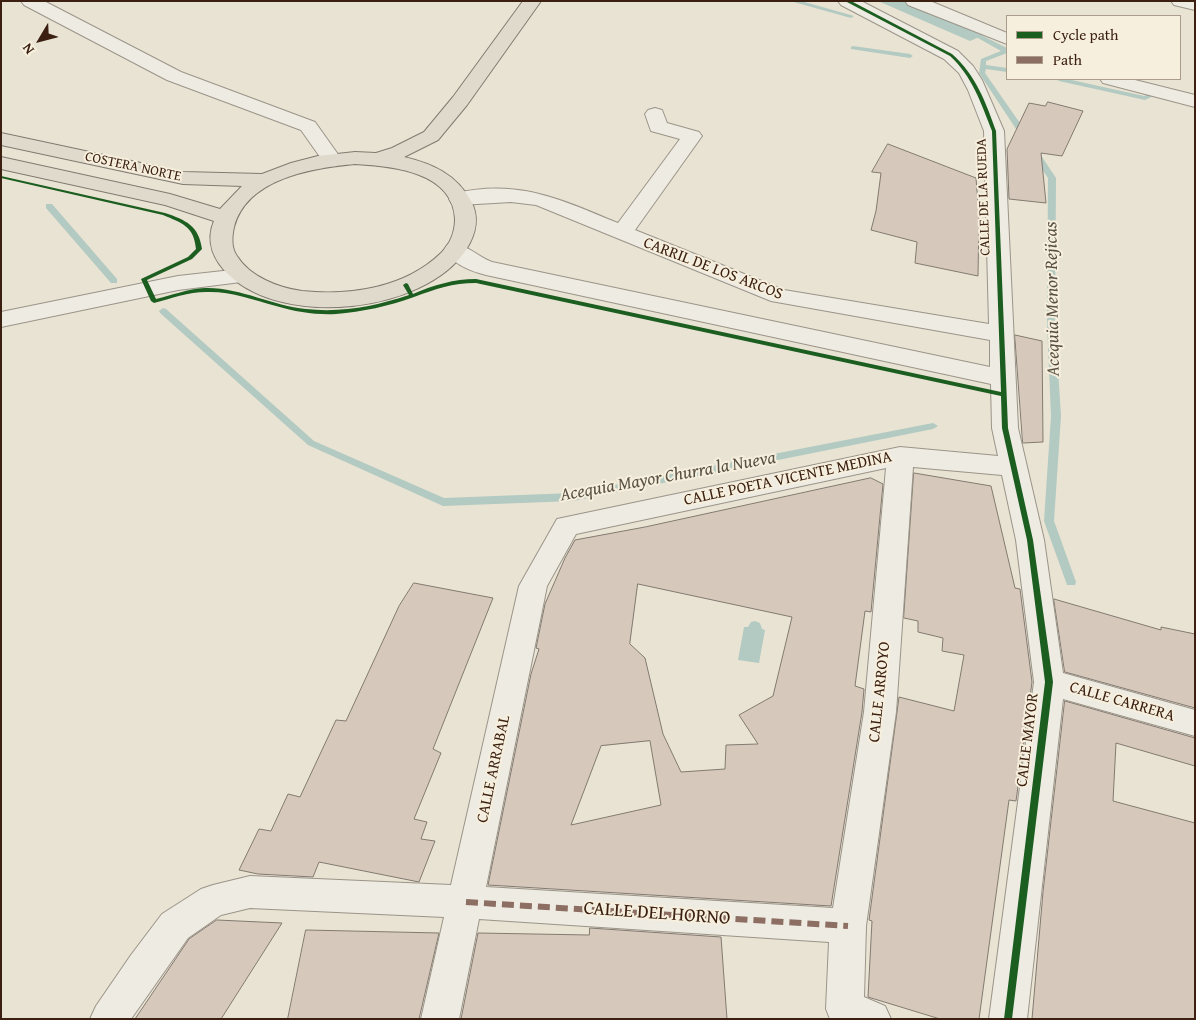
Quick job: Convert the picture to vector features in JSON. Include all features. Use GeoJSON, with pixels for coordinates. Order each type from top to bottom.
{"type":"FeatureCollection","features":[{"type":"Feature","properties":{"kind":"main road"},"geometry":{"type":"LineString","coordinates":[[378,159],[399,152],[431,136],[460,102],[532,1]]}},
{"type":"Feature","properties":{"kind":"main road"},"geometry":{"type":"LineString","coordinates":[[431,136],[431,173]]}},
{"type":"Feature","properties":{"kind":"main road","name":"COSTERA NORTE"},"geometry":{"type":"LineString","coordinates":[[1,139],[183,178],[266,180]]}},
{"type":"Feature","properties":{"kind":"main road","name":"COSTERA NORTE"},"geometry":{"type":"LineString","coordinates":[[378,159],[406,164],[431,173],[443,181],[460,198],[465,211],[466,225],[462,239],[455,250],[434,269],[406,285],[382,293],[356,298],[329,300],[279,294],[258,286],[241,276],[226,257],[221,244],[226,218],[242,198],[266,180],[298,167],[332,160],[378,159]]}},
{"type":"Feature","properties":{"kind":"main road","name":"COSTERA NORTE"},"geometry":{"type":"LineString","coordinates":[[1,163],[170,200],[226,218]]}},
{"type":"Feature","properties":{"kind":"street"},"geometry":{"type":"LineString","coordinates":[[30,1],[174,76],[308,126],[332,160]]}},
{"type":"Feature","properties":{"kind":"street","name":"CALLE DE LA RUEDA"},"geometry":{"type":"LineString","coordinates":[[847,1],[958,60],[978,92],[994,131],[1004,428],[1012,467]]}},
{"type":"Feature","properties":{"kind":"street"},"geometry":{"type":"LineString","coordinates":[[914,1],[1006,39]]}},
{"type":"Feature","properties":{"kind":"street"},"geometry":{"type":"LineString","coordinates":[[1180,1],[1195,5]]}},
{"type":"Feature","properties":{"kind":"street"},"geometry":{"type":"LineString","coordinates":[[1114,80],[1195,102]]}},
{"type":"Feature","properties":{"kind":"street"},"geometry":{"type":"LineString","coordinates":[[622,233],[692,136],[658,127],[655,114]]}},
{"type":"Feature","properties":{"kind":"street","name":"CARRIL DE LOS ARCOS"},"geometry":{"type":"LineString","coordinates":[[460,198],[520,195],[542,200],[779,296],[1002,334]]}},
{"type":"Feature","properties":{"kind":"street"},"geometry":{"type":"LineString","coordinates":[[455,250],[473,263],[486,268],[1003,378]]}},
{"type":"Feature","properties":{"kind":"street"},"geometry":{"type":"LineString","coordinates":[[178,283],[226,257]]}},
{"type":"Feature","properties":{"kind":"street"},"geometry":{"type":"LineString","coordinates":[[1,320],[178,283],[241,276]]}},
{"type":"Feature","properties":{"kind":"street","name":"CALLE POETA VICENTE MEDINA"},"geometry":{"type":"LineString","coordinates":[[567,526],[900,456],[1012,467]]}},
{"type":"Feature","properties":{"kind":"street","name":"CALLE ARROYO"},"geometry":{"type":"LineString","coordinates":[[872,1019],[845,1009],[848,926],[880,712],[900,456]]}},
{"type":"Feature","properties":{"kind":"street","name":"CALLE MAYOR"},"geometry":{"type":"LineString","coordinates":[[1008,1019],[1049,682],[1030,540],[1012,467]]}},
{"type":"Feature","properties":{"kind":"street","name":"CALLE ARRABAL"},"geometry":{"type":"LineString","coordinates":[[440,1019],[533,586],[567,526]]}},
{"type":"Feature","properties":{"kind":"street","name":"CALLE CARRERA"},"geometry":{"type":"LineString","coordinates":[[1049,682],[1195,723]]}},
{"type":"Feature","properties":{"kind":"street","name":"CALLE DEL HORNO"},"geometry":{"type":"LineString","coordinates":[[109,1019],[175,926],[213,901],[250,892],[466,902],[848,926]]}},
{"type":"Feature","properties":{"kind":"shaded area"},"geometry":{"type":"Polygon","coordinates":[[[878,1],[906,1],[984,35],[970,41],[878,1]]]}},
{"type":"Feature","properties":{"kind":"shaded area"},"geometry":{"type":"Polygon","coordinates":[[[751,622],[760,623],[762,629],[765,630],[759,663],[738,660],[744,627],[748,627],[751,622]]]}},
{"type":"Feature","properties":{"kind":"building"},"geometry":{"type":"Polygon","coordinates":[[[1048,102],[1083,111],[1062,156],[1041,153],[1046,203],[1009,199],[1007,149],[1029,103],[1045,106],[1048,102]]]}},
{"type":"Feature","properties":{"kind":"building"},"geometry":{"type":"Polygon","coordinates":[[[888,144],[976,178],[979,216],[978,276],[915,263],[917,242],[871,230],[876,211],[881,173],[872,172],[888,144]]]}},
{"type":"Feature","properties":{"kind":"building"},"geometry":{"type":"Polygon","coordinates":[[[1015,335],[1042,341],[1043,442],[1023,443],[1015,335]]]}},
{"type":"Feature","properties":{"kind":"building"},"geometry":{"type":"Polygon","coordinates":[[[914,473],[991,486],[1015,588],[1020,589],[1032,682],[1016,801],[1009,800],[979,1019],[940,1019],[868,997],[872,921],[869,920],[899,697],[954,711],[964,655],[942,651],[943,638],[918,632],[918,621],[904,618],[914,473]]]}},
{"type":"Feature","properties":{"kind":"building"},"geometry":{"type":"Polygon","coordinates":[[[871,478],[883,484],[871,612],[865,611],[855,686],[864,689],[862,712],[831,906],[488,885],[531,674],[539,649],[536,648],[545,604],[565,558],[575,540],[645,527],[871,478]],[[638,584],[630,644],[645,658],[663,734],[681,772],[725,769],[726,745],[758,744],[739,715],[773,696],[792,617],[638,584]],[[650,741],[601,746],[571,825],[661,805],[650,741]]]}},
{"type":"Feature","properties":{"kind":"building"},"geometry":{"type":"Polygon","coordinates":[[[414,583],[493,598],[433,749],[441,753],[414,819],[427,822],[421,839],[435,841],[419,882],[319,862],[313,877],[258,874],[239,870],[259,829],[271,831],[288,794],[300,797],[336,720],[346,721],[399,606],[414,583]]]}},
{"type":"Feature","properties":{"kind":"building"},"geometry":{"type":"Polygon","coordinates":[[[1054,599],[1161,630],[1161,627],[1195,634],[1195,708],[1065,672],[1054,599]]]}},
{"type":"Feature","properties":{"kind":"building"},"geometry":{"type":"Polygon","coordinates":[[[1065,701],[1195,738],[1195,766],[1116,743],[1113,801],[1195,823],[1195,1019],[1032,1019],[1043,892],[1065,701]]]}},
{"type":"Feature","properties":{"kind":"building"},"geometry":{"type":"Polygon","coordinates":[[[217,920],[282,923],[221,1019],[135,1019],[189,939],[217,920]]]}},
{"type":"Feature","properties":{"kind":"building"},"geometry":{"type":"Polygon","coordinates":[[[590,928],[721,937],[727,1019],[461,1019],[478,933],[589,935],[590,928]]]}},
{"type":"Feature","properties":{"kind":"building"},"geometry":{"type":"Polygon","coordinates":[[[306,930],[439,933],[419,1019],[288,1019],[306,930]]]}},
{"type":"Feature","properties":{"kind":"waterway"},"geometry":{"type":"LineString","coordinates":[[793,1],[851,16]]}},
{"type":"Feature","properties":{"kind":"waterway","name":"Acequia Menor Rejicas"},"geometry":{"type":"LineString","coordinates":[[971,32],[1006,50]]}},
{"type":"Feature","properties":{"kind":"waterway"},"geometry":{"type":"LineString","coordinates":[[853,48],[910,56]]}},
{"type":"Feature","properties":{"kind":"waterway","name":"Acequia Menor Rejicas"},"geometry":{"type":"LineString","coordinates":[[983,66],[983,60],[1006,51]]}},
{"type":"Feature","properties":{"kind":"waterway"},"geometry":{"type":"LineString","coordinates":[[983,66],[1006,70]]}},
{"type":"Feature","properties":{"kind":"waterway","name":"Acequia Menor Rejicas"},"geometry":{"type":"LineString","coordinates":[[983,66],[982,73],[1025,136]]}},
{"type":"Feature","properties":{"kind":"waterway"},"geometry":{"type":"LineString","coordinates":[[1064,80],[1145,98],[1151,95]]}},
{"type":"Feature","properties":{"kind":"waterway","name":"Acequia Menor Rejicas"},"geometry":{"type":"LineString","coordinates":[[1035,153],[1052,178],[1051,323],[1056,416],[1049,521],[1071,582]]}},
{"type":"Feature","properties":{"kind":"waterway","name":"Acequia Mayor Churra la Nueva"},"geometry":{"type":"LineString","coordinates":[[49,206],[114,281]]}},
{"type":"Feature","properties":{"kind":"waterway","name":"Acequia Mayor Churra la Nueva"},"geometry":{"type":"LineString","coordinates":[[163,311],[311,443],[443,502],[573,497],[933,426]]}},
{"type":"Feature","properties":{"kind":"marked path"},"geometry":{"type":"LineString","coordinates":[[466,902],[848,926]]}},
{"type":"Feature","properties":{"kind":"cycle path"},"geometry":{"type":"LineString","coordinates":[[847,1],[951,55],[959,62],[972,80],[994,131],[1005,428],[1030,540],[1049,682],[1008,1019]]}},
{"type":"Feature","properties":{"kind":"cycle path"},"geometry":{"type":"LineString","coordinates":[[1,177],[165,214],[184,222],[193,229],[199,249],[190,258],[144,279],[154,301],[189,292],[210,290],[240,295],[305,311],[336,312],[382,305],[412,296],[406,285]]}},
{"type":"Feature","properties":{"kind":"cycle path"},"geometry":{"type":"LineString","coordinates":[[412,296],[444,285],[476,281],[1004,395]]}}]}
